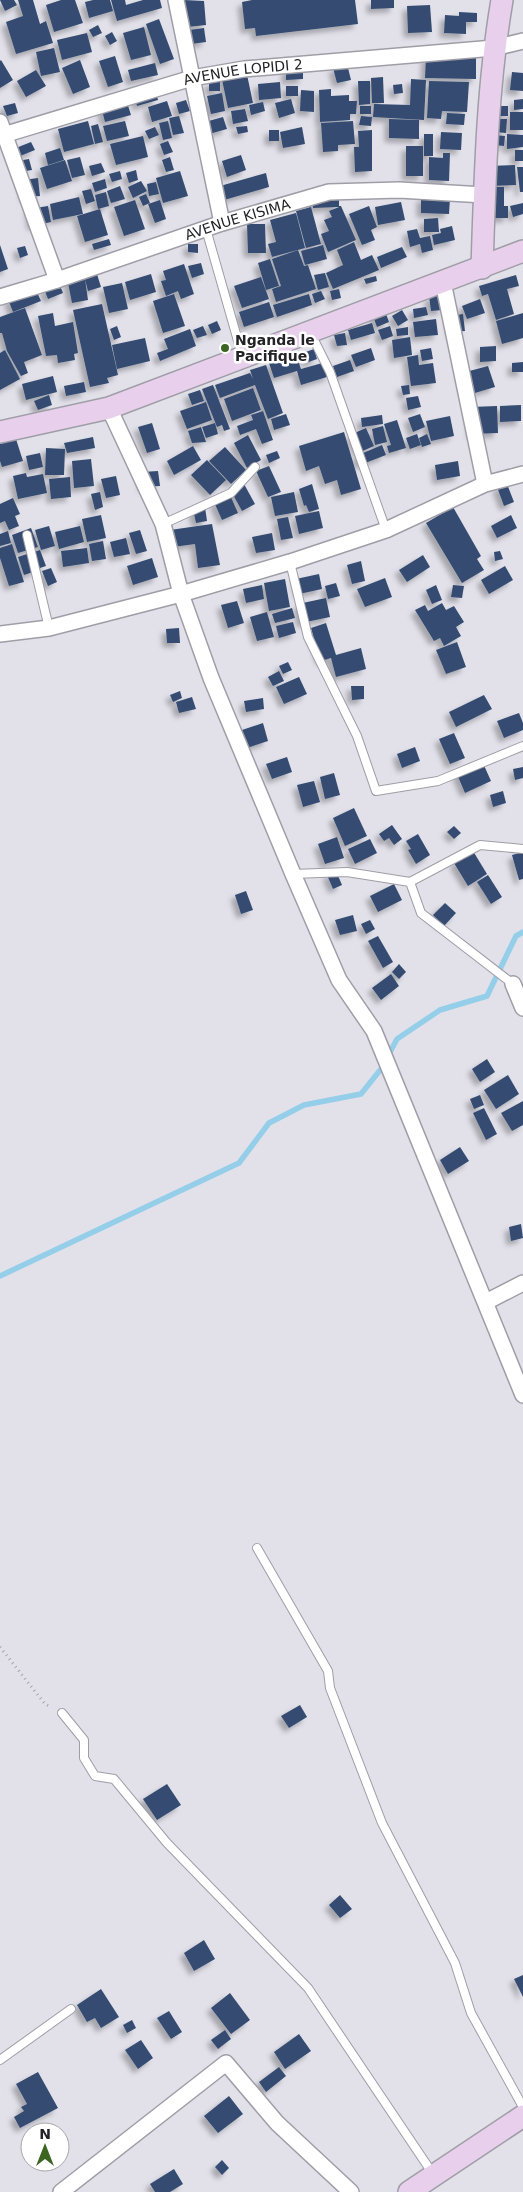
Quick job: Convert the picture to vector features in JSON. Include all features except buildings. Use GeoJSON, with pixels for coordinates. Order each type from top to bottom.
{"type":"FeatureCollection","features":[{"type":"Feature","properties":{"kind":"street"},"geometry":{"type":"LineString","coordinates":[[176,0],[222,223]]}},
{"type":"Feature","properties":{"kind":"street"},"geometry":{"type":"LineString","coordinates":[[482,268],[484,195],[494,48],[502,0]]}},
{"type":"Feature","properties":{"kind":"street","name":"AVENUE LOPIDI 2"},"geometry":{"type":"LineString","coordinates":[[1,131],[192,78],[244,69],[494,48],[523,41]]}},
{"type":"Feature","properties":{"kind":"street"},"geometry":{"type":"LineString","coordinates":[[1,131],[57,280]]}},
{"type":"Feature","properties":{"kind":"street","name":"AVENUE KISIMA"},"geometry":{"type":"LineString","coordinates":[[0,297],[57,280],[222,223],[329,192],[399,190],[484,195]]}},
{"type":"Feature","properties":{"kind":"street"},"geometry":{"type":"LineString","coordinates":[[0,432],[108,408],[523,251]]}},
{"type":"Feature","properties":{"kind":"street"},"geometry":{"type":"LineString","coordinates":[[443,282],[485,484]]}},
{"type":"Feature","properties":{"kind":"street"},"geometry":{"type":"LineString","coordinates":[[108,408],[163,524],[181,594],[211,678],[293,874],[339,980],[374,1031],[523,1395]]}},
{"type":"Feature","properties":{"kind":"street"},"geometry":{"type":"LineString","coordinates":[[0,634],[49,628],[181,594],[290,562],[386,530],[485,484],[523,474]]}},
{"type":"Feature","properties":{"kind":"street"},"geometry":{"type":"LineString","coordinates":[[513,984],[523,1008]]}},
{"type":"Feature","properties":{"kind":"street"},"geometry":{"type":"LineString","coordinates":[[486,1302],[523,1283]]}},
{"type":"Feature","properties":{"kind":"street"},"geometry":{"type":"LineString","coordinates":[[61,2192],[226,2063],[277,2123],[351,2192]]}},
{"type":"Feature","properties":{"kind":"street"},"geometry":{"type":"LineString","coordinates":[[409,2192],[523,2116]]}},
{"type":"Feature","properties":{"kind":"lane"},"geometry":{"type":"LineString","coordinates":[[206,229],[243,357]]}},
{"type":"Feature","properties":{"kind":"lane"},"geometry":{"type":"LineString","coordinates":[[310,332],[330,372],[386,530]]}},
{"type":"Feature","properties":{"kind":"lane"},"geometry":{"type":"LineString","coordinates":[[163,524],[231,493],[255,467]]}},
{"type":"Feature","properties":{"kind":"lane"},"geometry":{"type":"LineString","coordinates":[[27,535],[49,628]]}},
{"type":"Feature","properties":{"kind":"lane"},"geometry":{"type":"LineString","coordinates":[[290,562],[308,637],[357,736],[376,791],[438,781],[523,746]]}},
{"type":"Feature","properties":{"kind":"lane"},"geometry":{"type":"LineString","coordinates":[[293,874],[347,872],[410,882],[480,845],[523,849]]}},
{"type":"Feature","properties":{"kind":"lane"},"geometry":{"type":"LineString","coordinates":[[410,882],[422,912],[513,984]]}},
{"type":"Feature","properties":{"kind":"lane"},"geometry":{"type":"LineString","coordinates":[[257,1548],[328,1671],[330,1688],[382,1822],[455,1963],[471,2013],[523,2107]]}},
{"type":"Feature","properties":{"kind":"lane"},"geometry":{"type":"LineString","coordinates":[[62,1713],[84,1740],[84,1758],[95,1776],[114,1778],[167,1844],[308,1988],[434,2176]]}},
{"type":"Feature","properties":{"kind":"lane"},"geometry":{"type":"LineString","coordinates":[[0,2060],[71,2009]]}},
{"type":"Feature","properties":{"kind":"path"},"geometry":{"type":"LineString","coordinates":[[0,1647],[45,1704],[62,1713]]}},
{"type":"Feature","properties":{"kind":"waterway"},"geometry":{"type":"LineString","coordinates":[[0,1276],[239,1163],[269,1123],[304,1105],[361,1094],[381,1069],[397,1039],[440,1010],[487,996],[516,936],[523,932]]}},
{"type":"Feature","properties":{"kind":"place","name":"Nganda le Pacifique"},"geometry":{"type":"Point","coordinates":[225,348]}}]}
